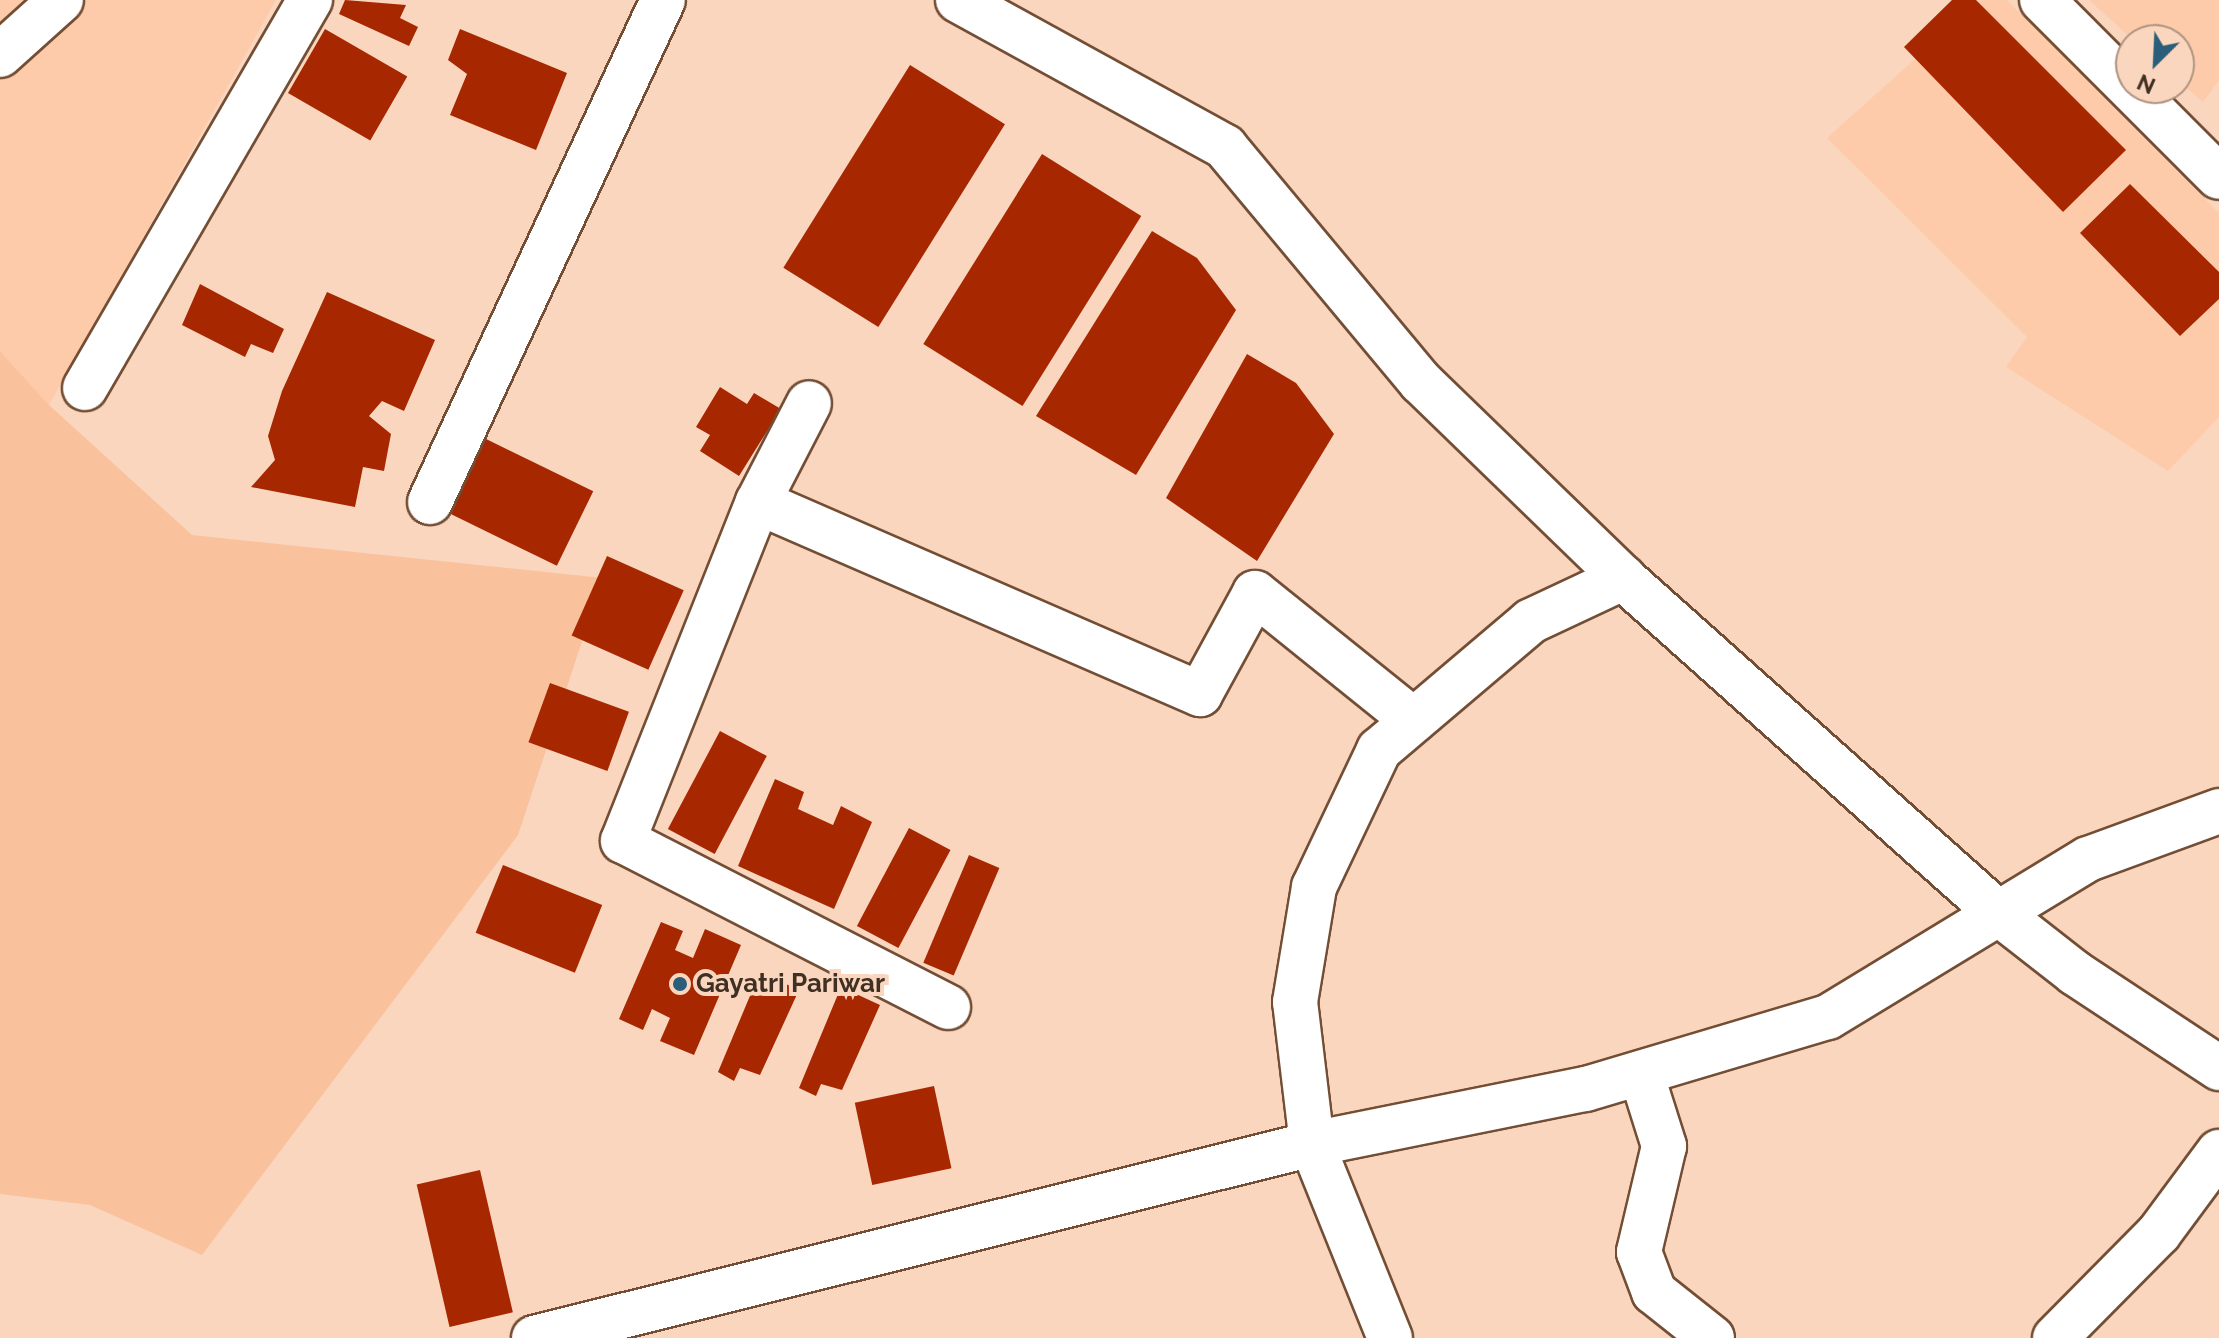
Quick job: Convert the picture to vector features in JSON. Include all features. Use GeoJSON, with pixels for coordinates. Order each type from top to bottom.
{"type":"FeatureCollection","features":[{"type":"Feature","properties":{"kind":"street"},"geometry":{"type":"LineString","coordinates":[[0,55],[61,0]]}},
{"type":"Feature","properties":{"kind":"street"},"geometry":{"type":"LineString","coordinates":[[85,388],[310,0]]}},
{"type":"Feature","properties":{"kind":"street"},"geometry":{"type":"LineString","coordinates":[[430,502],[663,0]]}},
{"type":"Feature","properties":{"kind":"street"},"geometry":{"type":"LineString","coordinates":[[958,0],[1225,147],[1421,382],[1623,578],[1997,912],[2075,973],[2219,1068]]}},
{"type":"Feature","properties":{"kind":"street"},"geometry":{"type":"LineString","coordinates":[[2042,0],[2219,177]]}},
{"type":"Feature","properties":{"kind":"street"},"geometry":{"type":"LineString","coordinates":[[809,403],[758,502],[623,841],[948,1007]]}},
{"type":"Feature","properties":{"kind":"street"},"geometry":{"type":"LineString","coordinates":[[758,502],[1200,694],[1255,593],[1413,720]]}},
{"type":"Feature","properties":{"kind":"street"},"geometry":{"type":"LineString","coordinates":[[1390,1338],[1312,1144],[1295,1002],[1314,887],[1379,750],[1531,621],[1623,578]]}},
{"type":"Feature","properties":{"kind":"street"},"geometry":{"type":"LineString","coordinates":[[534,1338],[1312,1144],[1586,1089],[1828,1017],[2088,859],[2219,811]]}},
{"type":"Feature","properties":{"kind":"street"},"geometry":{"type":"LineString","coordinates":[[1641,1073],[1664,1146],[1639,1252],[1654,1292],[1712,1338]]}},
{"type":"Feature","properties":{"kind":"street"},"geometry":{"type":"LineString","coordinates":[[2055,1338],[2159,1233],[2219,1152]]}},
{"type":"Feature","properties":{"kind":"shaded area"},"geometry":{"type":"Polygon","coordinates":[[[0,0],[276,0],[49,405],[0,351],[0,0]]]}},
{"type":"Feature","properties":{"kind":"shaded area"},"geometry":{"type":"Polygon","coordinates":[[[1981,0],[2007,0],[2219,213],[2219,417],[2168,471],[2006,367],[2027,337],[1827,138],[1981,0]]]}},
{"type":"Feature","properties":{"kind":"shaded area"},"geometry":{"type":"Polygon","coordinates":[[[2089,0],[2219,0],[2219,80],[2203,102],[2195,95],[2195,24],[2115,24],[2089,0]]]}},
{"type":"Feature","properties":{"kind":"shaded area"},"geometry":{"type":"Polygon","coordinates":[[[0,351],[49,405],[192,535],[603,578],[518,835],[202,1255],[90,1205],[0,1194],[0,351]]]}},
{"type":"Feature","properties":{"kind":"building"},"geometry":{"type":"Polygon","coordinates":[[[345,0],[406,5],[400,18],[418,27],[409,46],[339,14],[345,0]]]}},
{"type":"Feature","properties":{"kind":"building"},"geometry":{"type":"Polygon","coordinates":[[[1952,0],[1976,0],[2126,150],[2063,212],[1904,47],[1952,0]]]}},
{"type":"Feature","properties":{"kind":"building"},"geometry":{"type":"Polygon","coordinates":[[[325,29],[407,76],[370,141],[288,93],[325,29]]]}},
{"type":"Feature","properties":{"kind":"building"},"geometry":{"type":"Polygon","coordinates":[[[460,29],[567,73],[536,150],[450,115],[467,74],[448,60],[460,29]]]}},
{"type":"Feature","properties":{"kind":"building"},"geometry":{"type":"Polygon","coordinates":[[[910,65],[1005,124],[878,327],[783,268],[910,65]]]}},
{"type":"Feature","properties":{"kind":"building"},"geometry":{"type":"Polygon","coordinates":[[[1042,154],[1141,216],[1023,406],[923,344],[1042,154]]]}},
{"type":"Feature","properties":{"kind":"building"},"geometry":{"type":"Polygon","coordinates":[[[2130,184],[2219,272],[2219,299],[2180,336],[2080,233],[2130,184]]]}},
{"type":"Feature","properties":{"kind":"building"},"geometry":{"type":"Polygon","coordinates":[[[1152,231],[1197,258],[1236,310],[1136,475],[1036,416],[1152,231]]]}},
{"type":"Feature","properties":{"kind":"building"},"geometry":{"type":"Polygon","coordinates":[[[200,284],[284,329],[273,353],[251,344],[245,357],[182,325],[200,284]]]}},
{"type":"Feature","properties":{"kind":"building"},"geometry":{"type":"Polygon","coordinates":[[[327,292],[435,340],[404,411],[382,401],[369,416],[391,434],[384,471],[363,467],[355,507],[251,487],[275,460],[268,436],[282,391],[327,292]]]}},
{"type":"Feature","properties":{"kind":"building"},"geometry":{"type":"Polygon","coordinates":[[[1247,354],[1296,383],[1334,434],[1257,561],[1166,498],[1247,354]]]}},
{"type":"Feature","properties":{"kind":"building"},"geometry":{"type":"Polygon","coordinates":[[[720,387],[747,404],[754,393],[781,409],[739,476],[700,451],[710,435],[696,427],[720,387]]]}},
{"type":"Feature","properties":{"kind":"building"},"geometry":{"type":"Polygon","coordinates":[[[480,436],[593,491],[557,566],[444,511],[480,436]]]}},
{"type":"Feature","properties":{"kind":"building"},"geometry":{"type":"Polygon","coordinates":[[[607,556],[684,590],[648,670],[572,635],[607,556]]]}},
{"type":"Feature","properties":{"kind":"building"},"geometry":{"type":"Polygon","coordinates":[[[550,683],[629,712],[607,771],[528,742],[550,683]]]}},
{"type":"Feature","properties":{"kind":"building"},"geometry":{"type":"Polygon","coordinates":[[[720,731],[767,756],[715,854],[668,829],[720,731]]]}},
{"type":"Feature","properties":{"kind":"building"},"geometry":{"type":"Polygon","coordinates":[[[775,779],[804,792],[798,809],[833,825],[841,806],[872,822],[834,909],[738,866],[775,779]]]}},
{"type":"Feature","properties":{"kind":"building"},"geometry":{"type":"Polygon","coordinates":[[[909,828],[950,850],[898,948],[857,926],[909,828]]]}},
{"type":"Feature","properties":{"kind":"building"},"geometry":{"type":"Polygon","coordinates":[[[969,855],[999,868],[954,976],[923,963],[969,855]]]}},
{"type":"Feature","properties":{"kind":"building"},"geometry":{"type":"Polygon","coordinates":[[[503,865],[602,905],[575,973],[476,933],[503,865]]]}},
{"type":"Feature","properties":{"kind":"building","name":"Gayatri Pariwar"},"geometry":{"type":"Polygon","coordinates":[[[661,922],[683,931],[675,950],[693,958],[705,929],[741,945],[694,1055],[660,1041],[670,1018],[652,1009],[643,1030],[619,1019],[661,922]]]}},
{"type":"Feature","properties":{"kind":"building"},"geometry":{"type":"Polygon","coordinates":[[[760,972],[799,990],[760,1075],[740,1068],[734,1081],[718,1072],[760,972]]]}},
{"type":"Feature","properties":{"kind":"building"},"geometry":{"type":"Polygon","coordinates":[[[841,987],[880,1005],[842,1090],[821,1084],[816,1096],[799,1088],[841,987]]]}},
{"type":"Feature","properties":{"kind":"building"},"geometry":{"type":"Polygon","coordinates":[[[934,1086],[951,1168],[872,1185],[855,1103],[934,1086]]]}},
{"type":"Feature","properties":{"kind":"building"},"geometry":{"type":"Polygon","coordinates":[[[480,1170],[513,1312],[450,1327],[417,1185],[480,1170]]]}},
{"type":"Feature","properties":{"kind":"place","name":"Gayatri Pariwar"},"geometry":{"type":"Point","coordinates":[680,984]}}]}
